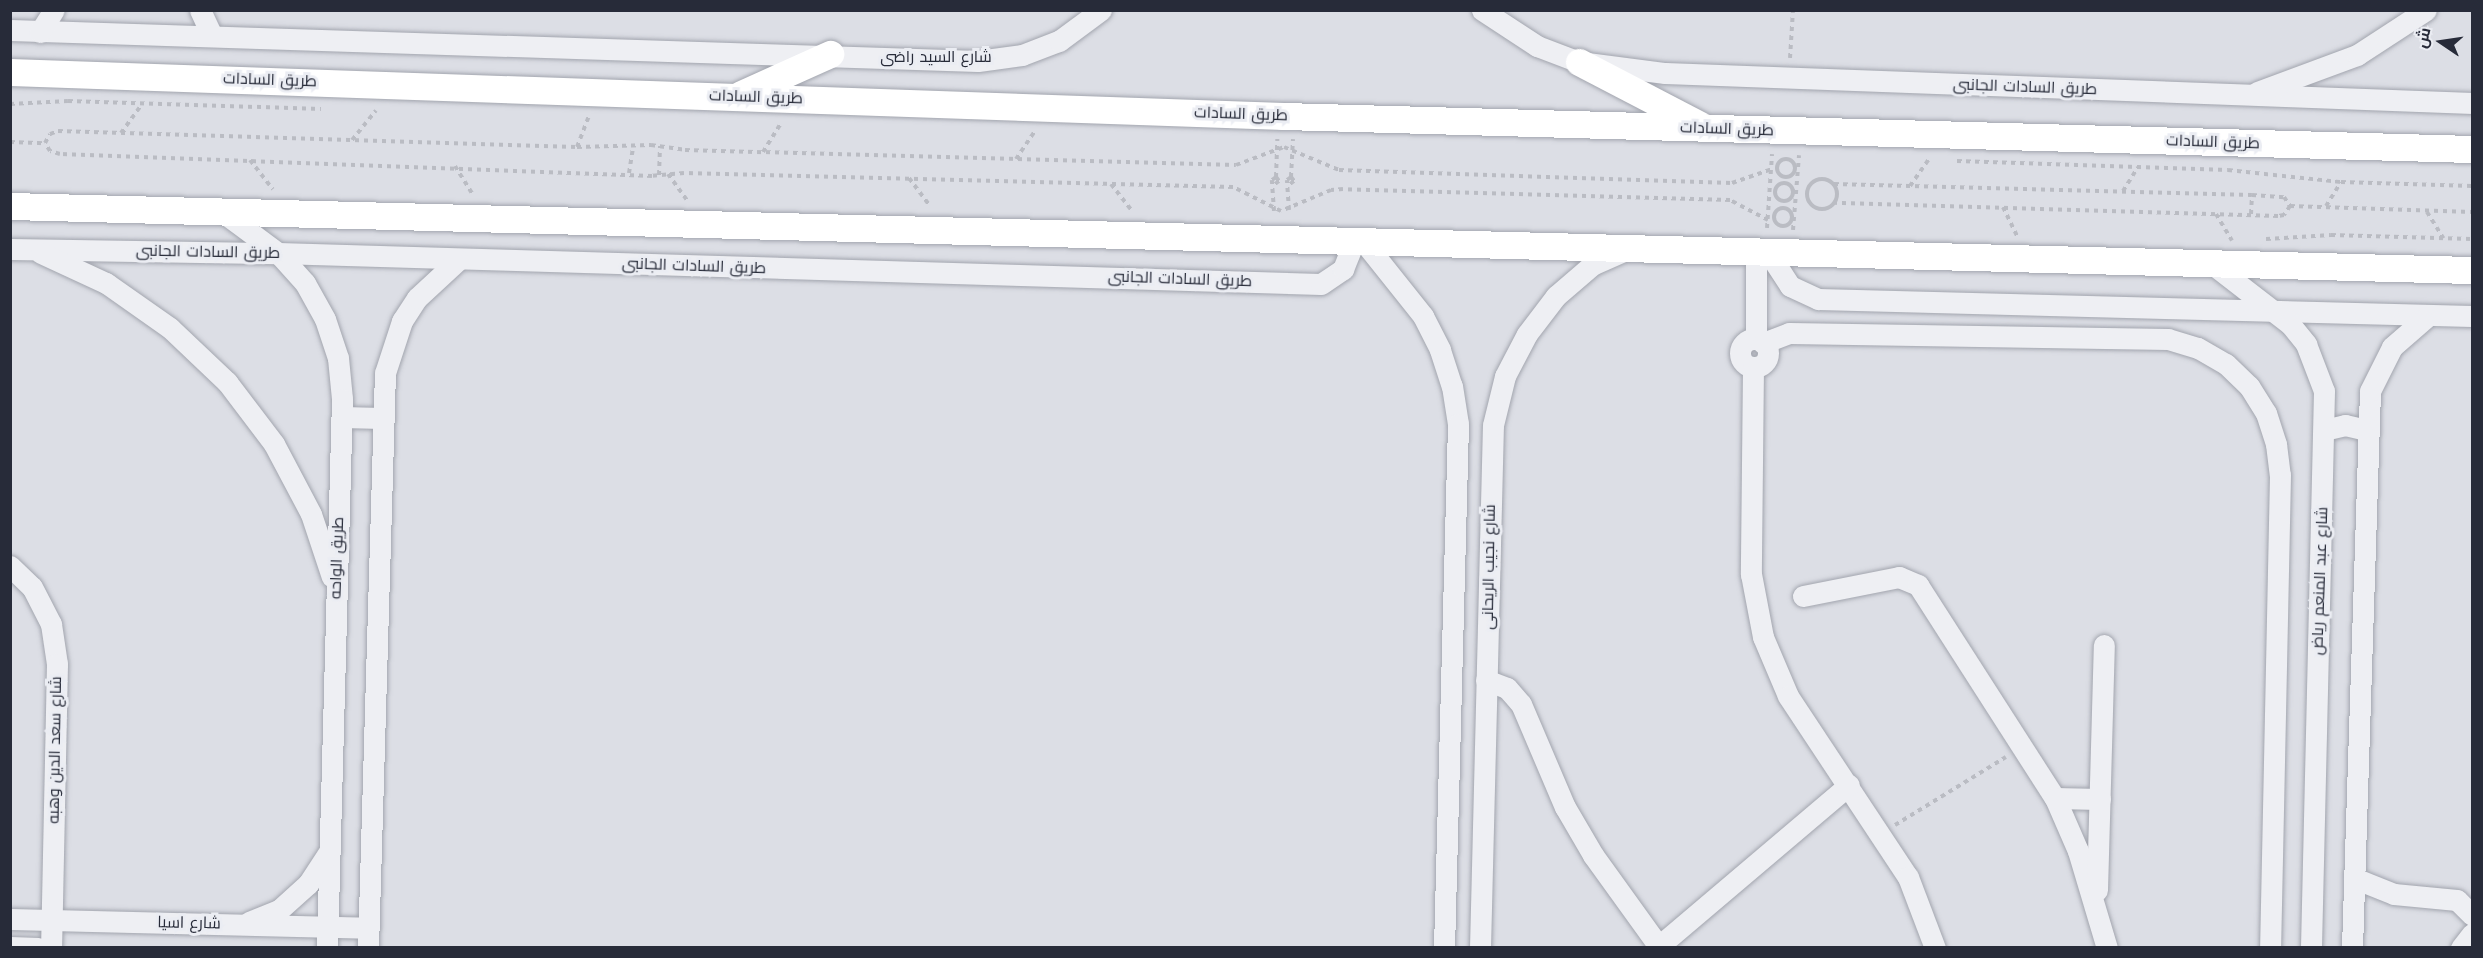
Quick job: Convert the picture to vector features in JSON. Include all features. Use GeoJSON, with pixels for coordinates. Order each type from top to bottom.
{"type":"FeatureCollection","features":[{"type":"Feature","properties":{"kind":"main road"},"geometry":{"type":"LineString","coordinates":[[734,97],[830,54]]}},
{"type":"Feature","properties":{"kind":"main road"},"geometry":{"type":"LineString","coordinates":[[1579,62],[1706,129]]}},
{"type":"Feature","properties":{"kind":"main road","name":"طريق السادات"},"geometry":{"type":"LineString","coordinates":[[10,72],[1706,129],[2472,150]]}},
{"type":"Feature","properties":{"kind":"main road"},"geometry":{"type":"LineString","coordinates":[[10,206],[1359,242],[1634,247],[1763,243],[2211,263],[2472,270]]}},
{"type":"Feature","properties":{"kind":"street"},"geometry":{"type":"LineString","coordinates":[[40,32],[54,10]]}},
{"type":"Feature","properties":{"kind":"street"},"geometry":{"type":"LineString","coordinates":[[200,10],[211,34]]}},
{"type":"Feature","properties":{"kind":"street","name":"شارع السيد راضى"},"geometry":{"type":"LineString","coordinates":[[830,54],[978,61],[1022,55],[1059,41],[1101,10]]}},
{"type":"Feature","properties":{"kind":"street"},"geometry":{"type":"LineString","coordinates":[[1482,10],[1538,46],[1579,62]]}},
{"type":"Feature","properties":{"kind":"street"},"geometry":{"type":"LineString","coordinates":[[2245,96],[2357,55],[2426,10]]}},
{"type":"Feature","properties":{"kind":"street"},"geometry":{"type":"LineString","coordinates":[[10,30],[211,34],[830,54]]}},
{"type":"Feature","properties":{"kind":"street","name":"طريق السادات الجانبى"},"geometry":{"type":"LineString","coordinates":[[1579,62],[1665,73],[2472,103]]}},
{"type":"Feature","properties":{"kind":"street","name":"طريق الواحه"},"geometry":{"type":"LineString","coordinates":[[224,213],[278,253],[305,284],[325,319],[338,358],[342,417],[335,588],[327,937]]}},
{"type":"Feature","properties":{"kind":"street","name":"طريق السادات الجانبى"},"geometry":{"type":"LineString","coordinates":[[10,249],[278,253],[1321,284],[1343,270],[1359,242]]}},
{"type":"Feature","properties":{"kind":"street","name":"شارع نجيب الريحانى"},"geometry":{"type":"LineString","coordinates":[[1359,242],[1423,316],[1440,350],[1452,386],[1458,424],[1444,948]]}},
{"type":"Feature","properties":{"kind":"street"},"geometry":{"type":"LineString","coordinates":[[1763,243],[1790,286],[1818,298],[2271,308],[2472,316]]}},
{"type":"Feature","properties":{"kind":"street"},"geometry":{"type":"LineString","coordinates":[[1763,243],[1759,341],[1767,358],[1753,367],[1751,574],[1755,606],[1774,667],[1788,696],[1882,834],[1908,877],[1935,948]]}},
{"type":"Feature","properties":{"kind":"street","name":"شارع نجيب الريحانى"},"geometry":{"type":"LineString","coordinates":[[1480,948],[1493,425],[1505,376],[1527,334],[1556,296],[1592,265],[1634,247]]}},
{"type":"Feature","properties":{"kind":"street"},"geometry":{"type":"LineString","coordinates":[[35,250],[106,283],[161,321],[227,382],[274,444],[311,514],[335,588]]}},
{"type":"Feature","properties":{"kind":"street"},"geometry":{"type":"LineString","coordinates":[[368,938],[385,373],[402,321],[417,298],[458,260]]}},
{"type":"Feature","properties":{"kind":"street","name":"شارع عبد المنعم رياض"},"geometry":{"type":"LineString","coordinates":[[2211,263],[2271,308],[2306,344],[2317,366],[2324,391],[2311,948]]}},
{"type":"Feature","properties":{"kind":"street"},"geometry":{"type":"LineString","coordinates":[[2352,948],[2366,430],[2370,391],[2378,368],[2403,335],[2429,315]]}},
{"type":"Feature","properties":{"kind":"street"},"geometry":{"type":"LineString","coordinates":[[1759,341],[1789,333],[2168,339],[2198,348],[2226,364],[2249,386],[2273,433],[2280,475],[2270,948]]}},
{"type":"Feature","properties":{"kind":"street"},"geometry":{"type":"LineString","coordinates":[[342,417],[382,418]]}},
{"type":"Feature","properties":{"kind":"street"},"geometry":{"type":"LineString","coordinates":[[1458,424],[1493,425]]}},
{"type":"Feature","properties":{"kind":"street"},"geometry":{"type":"LineString","coordinates":[[2324,430],[2345,425],[2366,430]]}},
{"type":"Feature","properties":{"kind":"street","name":"شارع سعد الدين وهبه"},"geometry":{"type":"LineString","coordinates":[[10,566],[32,587],[51,624],[57,664],[51,948]]}},
{"type":"Feature","properties":{"kind":"street"},"geometry":{"type":"LineString","coordinates":[[1803,596],[1899,577],[1918,585],[2055,798],[2097,906],[2107,948]]}},
{"type":"Feature","properties":{"kind":"street"},"geometry":{"type":"LineString","coordinates":[[2097,906],[2104,645]]}},
{"type":"Feature","properties":{"kind":"street"},"geometry":{"type":"LineString","coordinates":[[1486,680],[1507,688],[1521,704],[1546,766],[1587,846],[1623,902],[1660,947],[1849,785]]}},
{"type":"Feature","properties":{"kind":"street"},"geometry":{"type":"LineString","coordinates":[[2055,798],[2100,799]]}},
{"type":"Feature","properties":{"kind":"street"},"geometry":{"type":"LineString","coordinates":[[243,925],[279,910],[308,884],[329,851]]}},
{"type":"Feature","properties":{"kind":"street"},"geometry":{"type":"LineString","coordinates":[[2354,878],[2394,894],[2457,900],[2472,915]]}},
{"type":"Feature","properties":{"kind":"street","name":"شارع اسيا"},"geometry":{"type":"LineString","coordinates":[[10,919],[243,925],[327,937],[368,938]]}},
{"type":"Feature","properties":{"kind":"street"},"geometry":{"type":"LineString","coordinates":[[2462,948],[2472,934]]}},
{"type":"Feature","properties":{"kind":"street"},"geometry":{"type":"LineString","coordinates":[[10,947],[38,948]]}},
{"type":"Feature","properties":{"kind":"path"},"geometry":{"type":"LineString","coordinates":[[1789,78],[1793,10]]}},
{"type":"Feature","properties":{"kind":"path"},"geometry":{"type":"LineString","coordinates":[[121,133],[142,103]]}},
{"type":"Feature","properties":{"kind":"path"},"geometry":{"type":"LineString","coordinates":[[351,140],[376,110]]}},
{"type":"Feature","properties":{"kind":"path"},"geometry":{"type":"LineString","coordinates":[[577,147],[589,115]]}},
{"type":"Feature","properties":{"kind":"path"},"geometry":{"type":"LineString","coordinates":[[763,152],[780,123]]}},
{"type":"Feature","properties":{"kind":"path"},"geometry":{"type":"LineString","coordinates":[[1016,159],[1036,130]]}},
{"type":"Feature","properties":{"kind":"path"},"geometry":{"type":"LineString","coordinates":[[45,143],[54,132],[121,133],[577,147],[660,146],[763,152],[1236,165],[1277,148],[1292,148],[1318,164],[1339,170],[1732,183],[1772,169]]}},
{"type":"Feature","properties":{"kind":"path"},"geometry":{"type":"LineString","coordinates":[[1274,218],[1275,184],[1279,181],[1276,177],[1277,138]]}},
{"type":"Feature","properties":{"kind":"path"},"geometry":{"type":"LineString","coordinates":[[1289,218],[1290,184],[1294,180],[1291,177],[1293,139]]}},
{"type":"Feature","properties":{"kind":"path"},"geometry":{"type":"LineString","coordinates":[[10,142],[45,143]]}},
{"type":"Feature","properties":{"kind":"path"},"geometry":{"type":"LineString","coordinates":[[45,143],[50,151],[60,154],[454,166],[659,175],[909,178],[1233,187],[1254,195],[1274,210],[1289,210],[1319,194],[1344,189],[1730,200],[1768,220]]}},
{"type":"Feature","properties":{"kind":"path"},"geometry":{"type":"LineString","coordinates":[[659,175],[660,146]]}},
{"type":"Feature","properties":{"kind":"path"},"geometry":{"type":"LineString","coordinates":[[629,173],[633,147]]}},
{"type":"Feature","properties":{"kind":"path"},"geometry":{"type":"LineString","coordinates":[[1763,243],[1768,220],[1772,154]]}},
{"type":"Feature","properties":{"kind":"path"},"geometry":{"type":"LineString","coordinates":[[1793,231],[1799,155]]}},
{"type":"Feature","properties":{"kind":"path"},"geometry":{"type":"LineString","coordinates":[[1770,192],[1776,192],[1784,184],[1785,177],[1795,168],[1792,162],[1785,157],[1778,166],[1785,177]]}},
{"type":"Feature","properties":{"kind":"path"},"geometry":{"type":"LineString","coordinates":[[250,159],[276,192]]}},
{"type":"Feature","properties":{"kind":"path"},"geometry":{"type":"LineString","coordinates":[[1910,186],[1928,159]]}},
{"type":"Feature","properties":{"kind":"path"},"geometry":{"type":"LineString","coordinates":[[454,166],[475,198]]}},
{"type":"Feature","properties":{"kind":"path"},"geometry":{"type":"LineString","coordinates":[[2123,192],[2138,167]]}},
{"type":"Feature","properties":{"kind":"path"},"geometry":{"type":"LineString","coordinates":[[668,174],[690,204]]}},
{"type":"Feature","properties":{"kind":"path"},"geometry":{"type":"LineString","coordinates":[[909,178],[932,209]]}},
{"type":"Feature","properties":{"kind":"path"},"geometry":{"type":"LineString","coordinates":[[1808,193],[1817,180],[1834,184],[2252,195],[2284,198],[2290,206]]}},
{"type":"Feature","properties":{"kind":"path"},"geometry":{"type":"LineString","coordinates":[[2325,207],[2341,182]]}},
{"type":"Feature","properties":{"kind":"path"},"geometry":{"type":"LineString","coordinates":[[1111,184],[1134,214]]}},
{"type":"Feature","properties":{"kind":"path"},"geometry":{"type":"LineString","coordinates":[[1784,184],[1795,192],[1808,193]]}},
{"type":"Feature","properties":{"kind":"path"},"geometry":{"type":"LineString","coordinates":[[1834,184],[1837,193],[1834,203]]}},
{"type":"Feature","properties":{"kind":"path"},"geometry":{"type":"LineString","coordinates":[[1776,192],[1783,201],[1783,208],[1791,215],[1789,223],[1782,226],[1774,218],[1776,211],[1783,208]]}},
{"type":"Feature","properties":{"kind":"path"},"geometry":{"type":"LineString","coordinates":[[1783,201],[1795,192]]}},
{"type":"Feature","properties":{"kind":"path"},"geometry":{"type":"LineString","coordinates":[[1808,193],[1818,208],[1834,203],[2284,215],[2290,206]]}},
{"type":"Feature","properties":{"kind":"path"},"geometry":{"type":"LineString","coordinates":[[2251,214],[2252,195]]}},
{"type":"Feature","properties":{"kind":"path"},"geometry":{"type":"LineString","coordinates":[[2290,206],[2472,212]]}},
{"type":"Feature","properties":{"kind":"path"},"geometry":{"type":"LineString","coordinates":[[2003,207],[2018,237]]}},
{"type":"Feature","properties":{"kind":"path"},"geometry":{"type":"LineString","coordinates":[[2427,211],[2443,238]]}},
{"type":"Feature","properties":{"kind":"path"},"geometry":{"type":"LineString","coordinates":[[2216,213],[2232,241]]}},
{"type":"Feature","properties":{"kind":"path"},"geometry":{"type":"LineString","coordinates":[[1882,834],[2022,746]]}}]}
